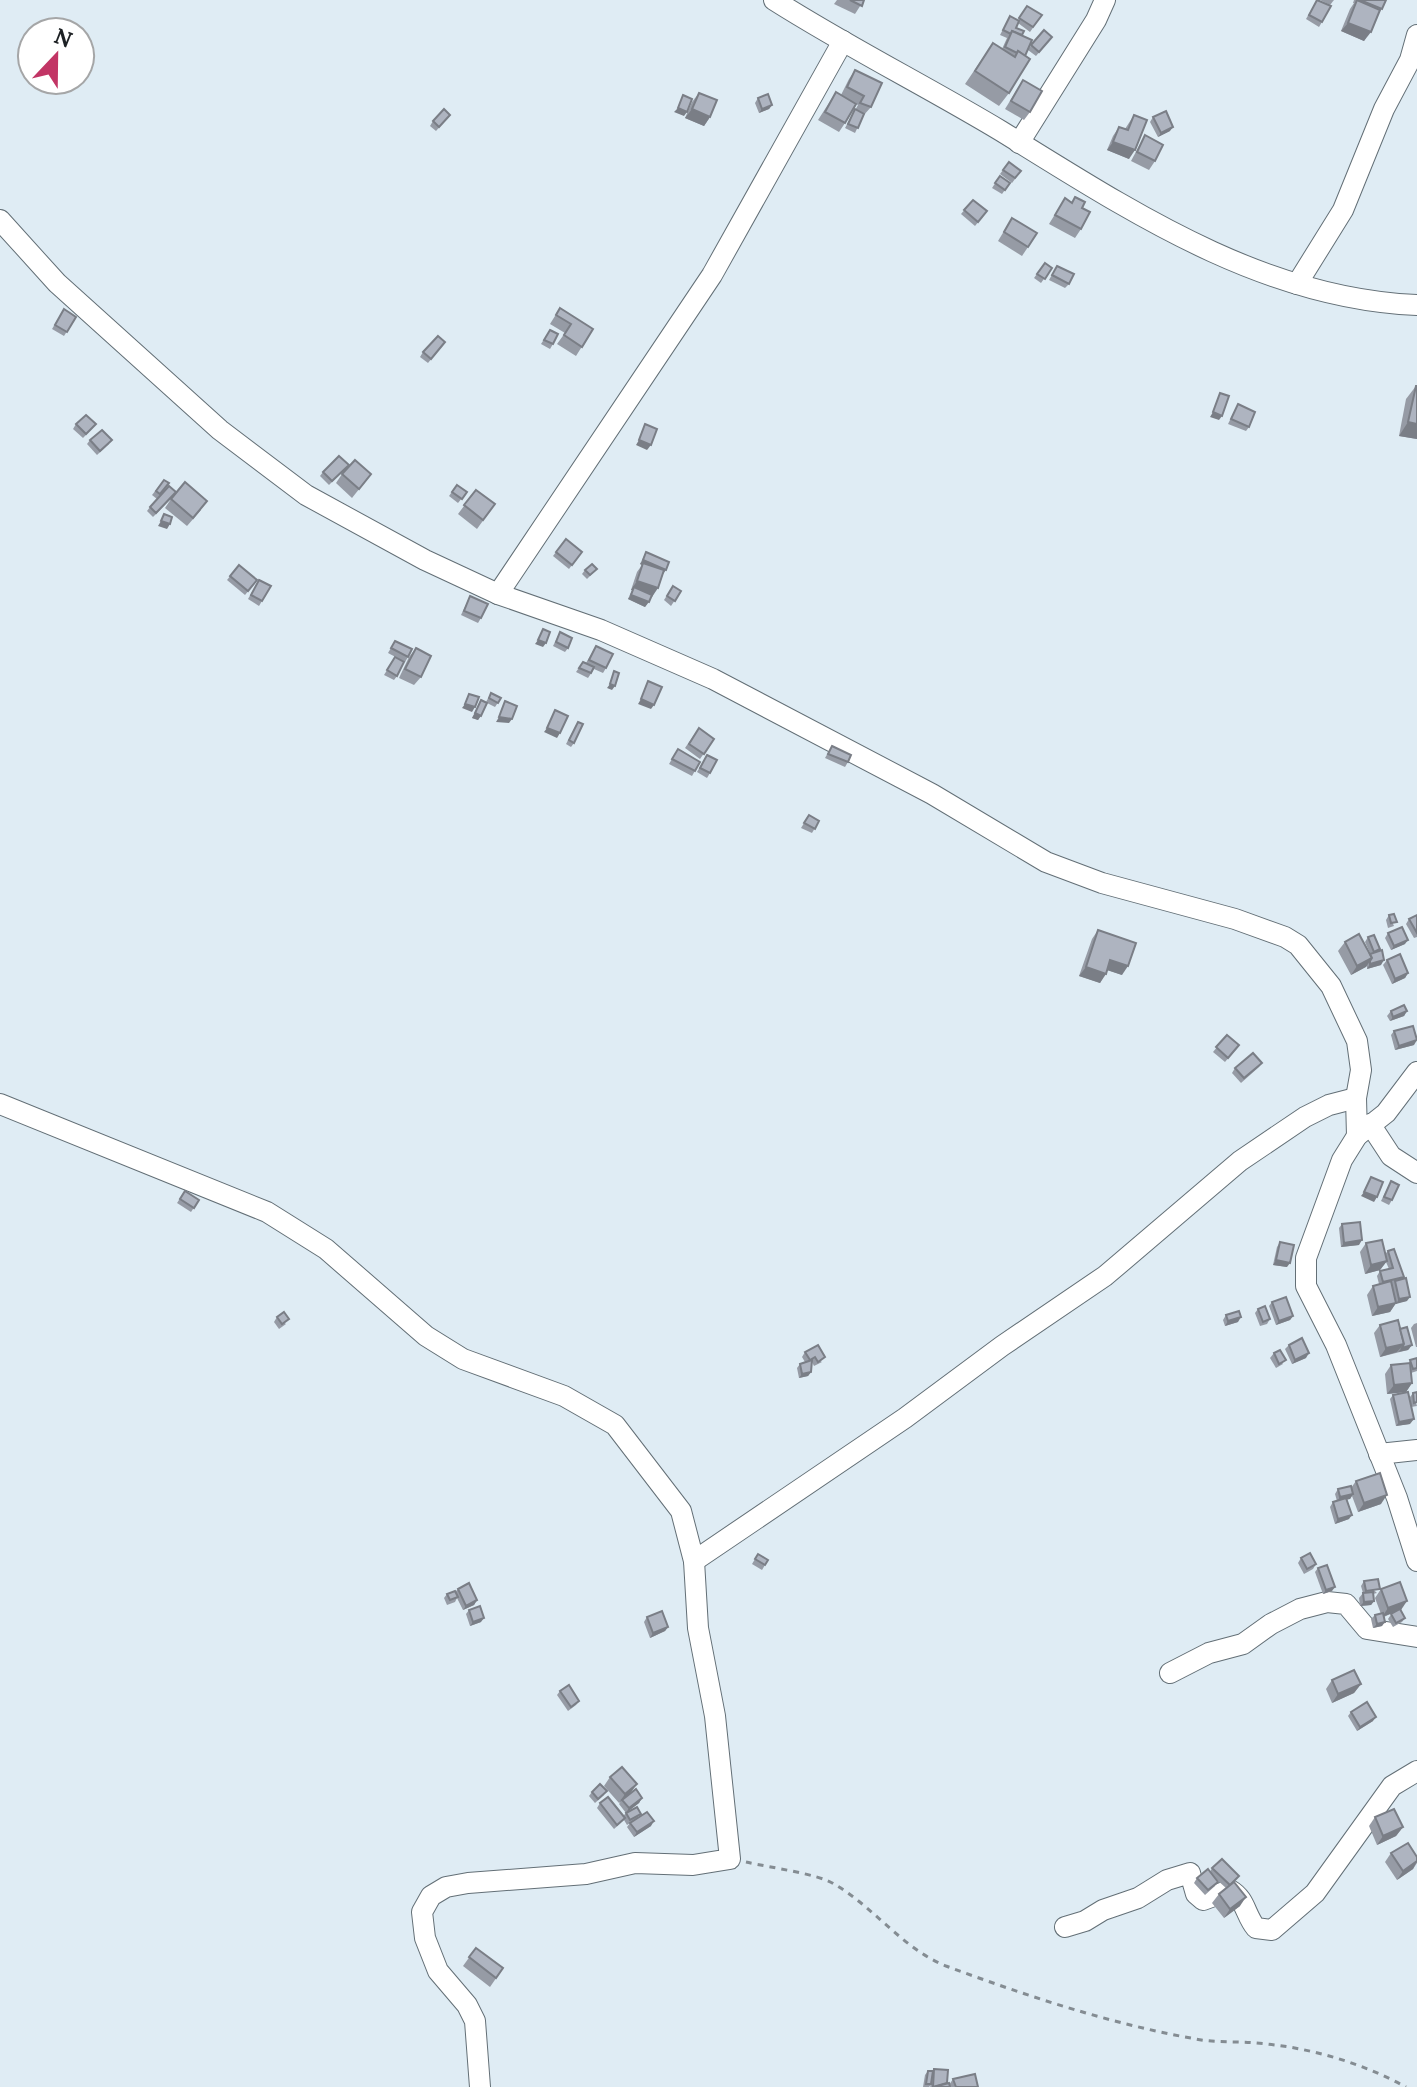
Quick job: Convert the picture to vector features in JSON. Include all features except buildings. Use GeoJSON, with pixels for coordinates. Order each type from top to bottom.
{"type":"FeatureCollection","features":[{"type":"Feature","properties":{"kind":"street"},"geometry":{"type":"LineString","coordinates":[[774,0],[1181,237],[1268,275],[1297,284],[1368,302],[1417,305]]}},
{"type":"Feature","properties":{"kind":"street"},"geometry":{"type":"LineString","coordinates":[[1019,143],[1096,20],[1105,0]]}},
{"type":"Feature","properties":{"kind":"street"},"geometry":{"type":"LineString","coordinates":[[1297,284],[1343,210],[1358,167],[1410,60],[1417,35]]}},
{"type":"Feature","properties":{"kind":"street"},"geometry":{"type":"LineString","coordinates":[[498,594],[712,275],[843,41]]}},
{"type":"Feature","properties":{"kind":"street"},"geometry":{"type":"LineString","coordinates":[[0,220],[57,283],[232,439],[306,495],[425,560],[498,594],[601,630],[713,679],[932,794],[1046,862],[1102,883],[1235,919],[1285,937],[1298,945],[1331,986],[1357,1041],[1361,1070],[1356,1098],[1364,1130],[1391,1156],[1417,1173]]}},
{"type":"Feature","properties":{"kind":"street"},"geometry":{"type":"LineString","coordinates":[[1417,1072],[1386,1113],[1364,1130],[1342,1160],[1306,1258],[1306,1286],[1336,1345],[1417,1561]]}},
{"type":"Feature","properties":{"kind":"street"},"geometry":{"type":"LineString","coordinates":[[694,1561],[905,1418],[1002,1346],[1105,1276],[1240,1161],[1305,1117],[1329,1105],[1356,1098]]}},
{"type":"Feature","properties":{"kind":"street"},"geometry":{"type":"LineString","coordinates":[[0,1104],[267,1212],[326,1249],[426,1336],[463,1359],[564,1396],[615,1425],[681,1511],[694,1561],[698,1628],[715,1716],[730,1859],[693,1865],[635,1863],[586,1874],[468,1883],[446,1887],[431,1896],[422,1912],[425,1938],[438,1971],[467,2005],[475,2021],[480,2087]]}},
{"type":"Feature","properties":{"kind":"street"},"geometry":{"type":"LineString","coordinates":[[1379,1454],[1417,1450]]}},
{"type":"Feature","properties":{"kind":"street"},"geometry":{"type":"LineString","coordinates":[[1170,1673],[1209,1653],[1243,1644],[1284,1616],[1327,1602],[1346,1604],[1367,1629],[1417,1637]]}},
{"type":"Feature","properties":{"kind":"street"},"geometry":{"type":"LineString","coordinates":[[1065,1927],[1138,1898],[1167,1880],[1190,1873],[1196,1894],[1203,1900],[1230,1890],[1244,1902],[1246,1916],[1256,1928],[1272,1930],[1315,1893],[1392,1786],[1417,1771]]}},
{"type":"Feature","properties":{"kind":"path"},"geometry":{"type":"LineString","coordinates":[[730,1859],[832,1882],[896,1934],[942,1964],[1042,1999],[1133,2026],[1199,2040],[1258,2043],[1314,2052],[1376,2070],[1406,2087]]}}]}
